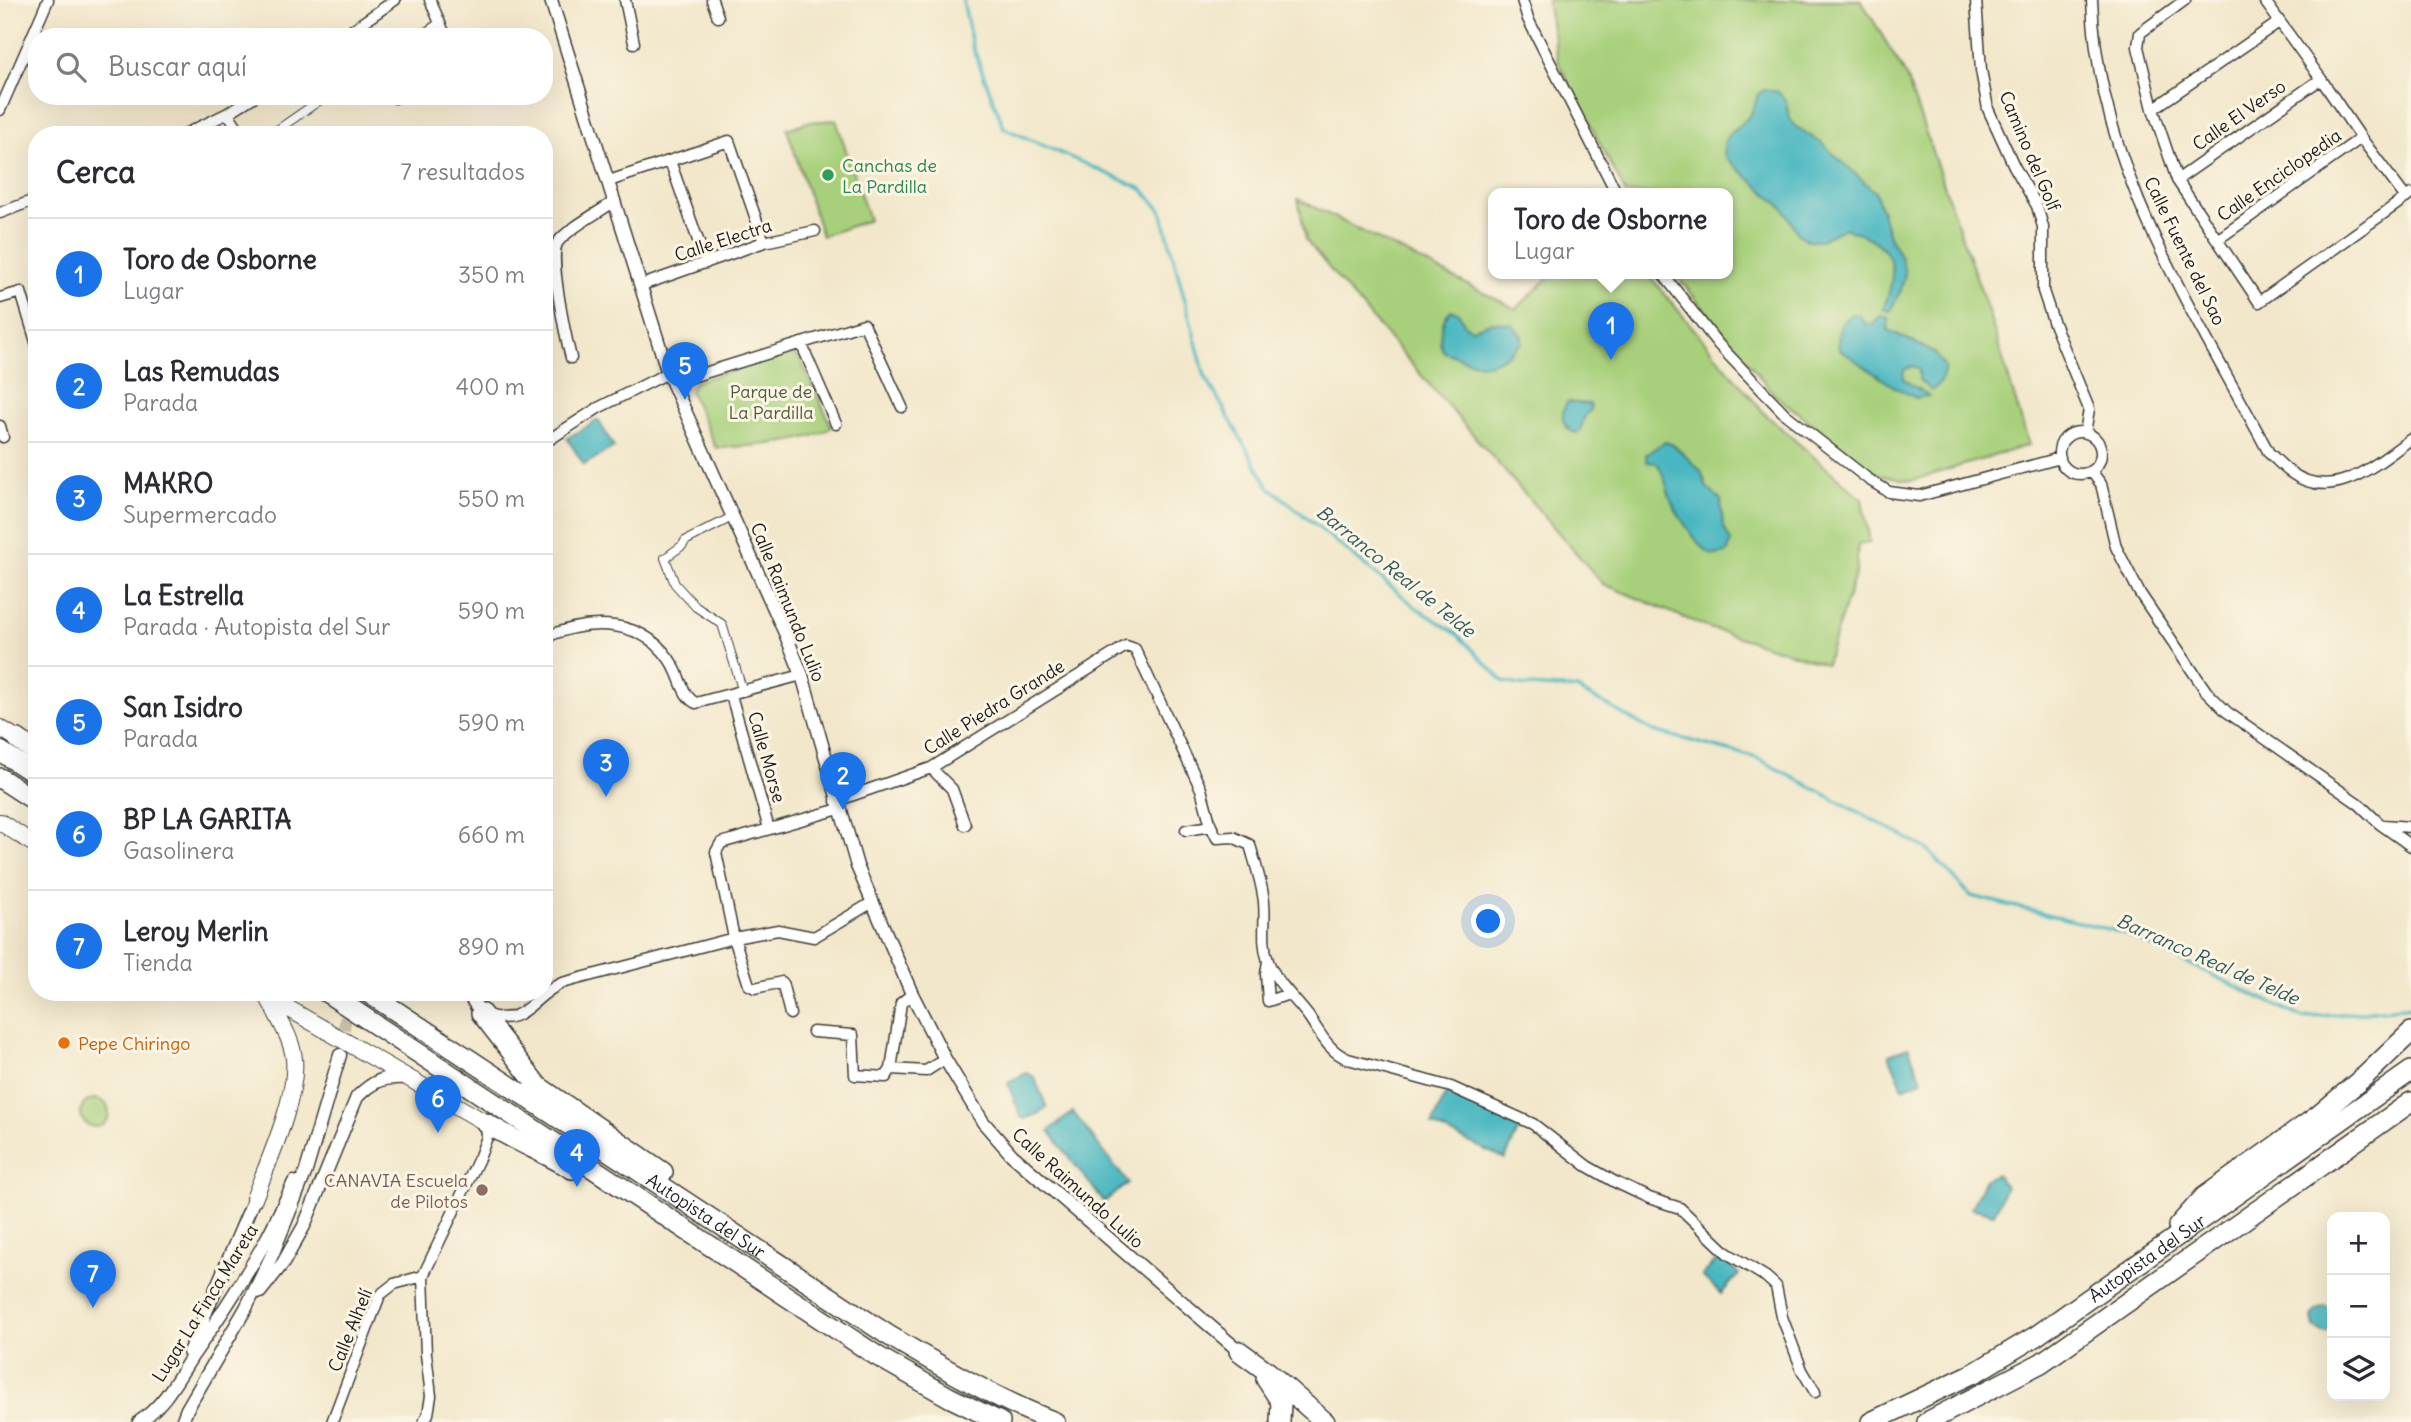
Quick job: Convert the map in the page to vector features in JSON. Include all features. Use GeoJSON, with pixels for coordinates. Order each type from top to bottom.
{"type":"FeatureCollection","features":[{"type":"Feature","properties":{"kind":"highway"},"geometry":{"type":"LineString","coordinates":[[18,739],[28,746]]}},
{"type":"Feature","properties":{"kind":"highway"},"geometry":{"type":"LineString","coordinates":[[0,751],[28,769]]}},
{"type":"Feature","properties":{"kind":"highway"},"geometry":{"type":"LineString","coordinates":[[0,778],[28,796]]}},
{"type":"Feature","properties":{"kind":"highway","name":"Autopista del Sur"},"geometry":{"type":"LineString","coordinates":[[340,1001],[877,1356],[1000,1422]]}},
{"type":"Feature","properties":{"kind":"highway","name":"Autopista del Sur"},"geometry":{"type":"LineString","coordinates":[[381,1001],[888,1335],[959,1376],[1025,1410],[1055,1422]]}},
{"type":"Feature","properties":{"kind":"highway"},"geometry":{"type":"LineString","coordinates":[[481,1013],[538,1086],[785,1255],[888,1335]]}},
{"type":"Feature","properties":{"kind":"highway"},"geometry":{"type":"LineString","coordinates":[[2156,1250],[2204,1197],[2319,1115],[2410,1034]]}},
{"type":"Feature","properties":{"kind":"highway","name":"Autopista del Sur"},"geometry":{"type":"LineString","coordinates":[[1871,1422],[1965,1377],[2026,1342],[2411,1072]]}},
{"type":"Feature","properties":{"kind":"highway","name":"Autopista del Sur"},"geometry":{"type":"LineString","coordinates":[[1927,1422],[2041,1363],[2411,1102]]}},
{"type":"Feature","properties":{"kind":"highway"},"geometry":{"type":"LineString","coordinates":[[2389,1117],[2411,1113]]}},
{"type":"Feature","properties":{"kind":"highway"},"geometry":{"type":"LineString","coordinates":[[486,1123],[512,1140],[550,1156],[759,1291],[877,1356]]}},
{"type":"Feature","properties":{"kind":"highway"},"geometry":{"type":"LineString","coordinates":[[1239,1351],[1273,1386],[1282,1402],[1280,1422]]}},
{"type":"Feature","properties":{"kind":"highway"},"geometry":{"type":"LineString","coordinates":[[1239,1351],[1268,1372],[1325,1422]]}},
{"type":"Feature","properties":{"kind":"highway"},"geometry":{"type":"LineString","coordinates":[[1954,1422],[2010,1391],[2041,1363]]}},
{"type":"Feature","properties":{"kind":"main road"},"geometry":{"type":"LineString","coordinates":[[0,728],[18,739]]}},
{"type":"Feature","properties":{"kind":"main road"},"geometry":{"type":"LineString","coordinates":[[0,822],[28,840]]}},
{"type":"Feature","properties":{"kind":"main road"},"geometry":{"type":"LineString","coordinates":[[254,1199],[293,1088],[294,1059],[286,1032],[268,1001]]}},
{"type":"Feature","properties":{"kind":"main road"},"geometry":{"type":"LineString","coordinates":[[274,1001],[486,1123]]}},
{"type":"Feature","properties":{"kind":"street"},"geometry":{"type":"LineString","coordinates":[[35,28],[48,0]]}},
{"type":"Feature","properties":{"kind":"street"},"geometry":{"type":"LineString","coordinates":[[355,28],[396,0]]}},
{"type":"Feature","properties":{"kind":"street"},"geometry":{"type":"LineString","coordinates":[[430,0],[442,28]]}},
{"type":"Feature","properties":{"kind":"street","name":"Calle Raimundo Lulio"},"geometry":{"type":"LineString","coordinates":[[551,0],[670,378],[734,516],[802,676],[857,866],[912,994],[945,1059],[983,1122],[1012,1155],[1239,1351]]}},
{"type":"Feature","properties":{"kind":"street"},"geometry":{"type":"LineString","coordinates":[[625,0],[634,43]]}},
{"type":"Feature","properties":{"kind":"street"},"geometry":{"type":"LineString","coordinates":[[712,0],[718,17]]}},
{"type":"Feature","properties":{"kind":"street"},"geometry":{"type":"LineString","coordinates":[[1522,0],[1528,19],[1614,188]]}},
{"type":"Feature","properties":{"kind":"street","name":"Camino del Golf"},"geometry":{"type":"LineString","coordinates":[[1976,0],[1981,71],[1988,108],[2014,166],[2037,206],[2043,227],[2043,291],[2090,409],[2084,433]]}},
{"type":"Feature","properties":{"kind":"street","name":"Calle Fuente del Sao"},"geometry":{"type":"LineString","coordinates":[[2092,0],[2098,70],[2114,136],[2133,187],[2160,249],[2269,453],[2291,473],[2314,483],[2341,483],[2363,473],[2411,439]]}},
{"type":"Feature","properties":{"kind":"street"},"geometry":{"type":"LineString","coordinates":[[2185,0],[2140,33],[2138,47],[2153,109],[2177,180],[2259,302],[2408,196],[2361,138],[2264,0]]}},
{"type":"Feature","properties":{"kind":"street"},"geometry":{"type":"LineString","coordinates":[[2153,109],[2279,22]]}},
{"type":"Feature","properties":{"kind":"street"},"geometry":{"type":"LineString","coordinates":[[434,28],[440,24]]}},
{"type":"Feature","properties":{"kind":"street"},"geometry":{"type":"LineString","coordinates":[[1,103],[28,44]]}},
{"type":"Feature","properties":{"kind":"street","name":"Calle El Verso"},"geometry":{"type":"LineString","coordinates":[[2177,180],[2321,79]]}},
{"type":"Feature","properties":{"kind":"street"},"geometry":{"type":"LineString","coordinates":[[201,126],[241,105]]}},
{"type":"Feature","properties":{"kind":"street"},"geometry":{"type":"LineString","coordinates":[[283,126],[313,105]]}},
{"type":"Feature","properties":{"kind":"street"},"geometry":{"type":"LineString","coordinates":[[228,113],[236,126]]}},
{"type":"Feature","properties":{"kind":"street","name":"Calle Enciclopedia"},"geometry":{"type":"LineString","coordinates":[[2217,240],[2361,138]]}},
{"type":"Feature","properties":{"kind":"street"},"geometry":{"type":"LineString","coordinates":[[609,181],[729,141],[764,242]]}},
{"type":"Feature","properties":{"kind":"street"},"geometry":{"type":"LineString","coordinates":[[670,161],[706,263]]}},
{"type":"Feature","properties":{"kind":"street"},"geometry":{"type":"LineString","coordinates":[[571,358],[561,319],[553,249],[560,239],[615,201]]}},
{"type":"Feature","properties":{"kind":"street"},"geometry":{"type":"LineString","coordinates":[[0,214],[28,203]]}},
{"type":"Feature","properties":{"kind":"street","name":"Calle Electra"},"geometry":{"type":"LineString","coordinates":[[642,285],[764,242],[815,231]]}},
{"type":"Feature","properties":{"kind":"street"},"geometry":{"type":"LineString","coordinates":[[1667,279],[1718,344],[1785,414],[1868,479],[1889,492],[1919,496],[2060,458]]}},
{"type":"Feature","properties":{"kind":"street"},"geometry":{"type":"LineString","coordinates":[[0,298],[21,292],[28,315]]}},
{"type":"Feature","properties":{"kind":"street"},"geometry":{"type":"LineString","coordinates":[[553,437],[598,408],[670,378],[864,324],[902,407]]}},
{"type":"Feature","properties":{"kind":"street"},"geometry":{"type":"LineString","coordinates":[[801,343],[836,424]]}},
{"type":"Feature","properties":{"kind":"street"},"geometry":{"type":"LineString","coordinates":[[2084,433],[2091,435],[2099,446],[2100,460],[2091,471],[2076,474],[2063,465],[2059,450],[2068,436],[2084,433]]}},
{"type":"Feature","properties":{"kind":"street"},"geometry":{"type":"LineString","coordinates":[[2091,471],[2101,484],[2116,547],[2139,592],[2206,691],[2227,712],[2359,804],[2380,824],[2411,846]]}},
{"type":"Feature","properties":{"kind":"street"},"geometry":{"type":"LineString","coordinates":[[734,516],[685,541],[665,558],[675,584],[696,607],[723,624],[743,692]]}},
{"type":"Feature","properties":{"kind":"street"},"geometry":{"type":"LineString","coordinates":[[553,635],[589,624],[610,624],[636,632],[657,646],[674,665],[690,700],[696,703],[802,676]]}},
{"type":"Feature","properties":{"kind":"street","name":"Calle Piedra Grande"},"geometry":{"type":"LineString","coordinates":[[790,1014],[782,982],[755,988],[750,985],[734,939],[716,852],[718,846],[838,805],[931,768],[1126,646],[1135,649],[1185,754],[1201,789],[1211,826]]}},
{"type":"Feature","properties":{"kind":"street","name":"Calle Morse"},"geometry":{"type":"LineString","coordinates":[[731,695],[769,829]]}},
{"type":"Feature","properties":{"kind":"street"},"geometry":{"type":"LineString","coordinates":[[931,768],[952,789],[965,825]]}},
{"type":"Feature","properties":{"kind":"street"},"geometry":{"type":"LineString","coordinates":[[2380,824],[2411,827]]}},
{"type":"Feature","properties":{"kind":"street"},"geometry":{"type":"LineString","coordinates":[[1186,830],[1211,826],[1217,838],[1233,837],[1250,845],[1264,902],[1263,931],[1268,961],[1268,1001],[1289,995]]}},
{"type":"Feature","properties":{"kind":"street"},"geometry":{"type":"LineString","coordinates":[[553,987],[654,959],[778,930],[814,937],[873,902]]}},
{"type":"Feature","properties":{"kind":"street"},"geometry":{"type":"LineString","coordinates":[[1268,961],[1289,995],[1339,1056],[1462,1092],[1533,1124],[1587,1166],[1649,1198],[1679,1208],[1727,1253],[1766,1276],[1776,1286],[1786,1327],[1802,1370],[1815,1392]]}},
{"type":"Feature","properties":{"kind":"street"},"geometry":{"type":"LineString","coordinates":[[813,1032],[853,1035],[855,1075],[886,1077],[891,1069],[901,1003],[912,994]]}},
{"type":"Feature","properties":{"kind":"street"},"geometry":{"type":"LineString","coordinates":[[473,1001],[481,1013],[496,1018],[516,1016],[534,1001]]}},
{"type":"Feature","properties":{"kind":"street","name":"Lugar La Finca Mareta"},"geometry":{"type":"LineString","coordinates":[[182,1422],[246,1308],[289,1215],[306,1171],[340,1055]]}},
{"type":"Feature","properties":{"kind":"street"},"geometry":{"type":"LineString","coordinates":[[891,1069],[926,1072],[945,1059]]}},
{"type":"Feature","properties":{"kind":"street"},"geometry":{"type":"LineString","coordinates":[[246,1308],[283,1264],[304,1226],[357,1097],[368,1086],[383,1079],[411,1078]]}},
{"type":"Feature","properties":{"kind":"street","name":"Lugar La Finca Mareta"},"geometry":{"type":"LineString","coordinates":[[139,1422],[155,1411],[170,1395],[182,1372],[238,1289],[267,1238],[322,1117]]}},
{"type":"Feature","properties":{"kind":"street"},"geometry":{"type":"LineString","coordinates":[[424,1422],[431,1396],[426,1354],[423,1276],[480,1156],[487,1137],[486,1123]]}},
{"type":"Feature","properties":{"kind":"street"},"geometry":{"type":"LineString","coordinates":[[480,1156],[498,1139],[512,1140]]}},
{"type":"Feature","properties":{"kind":"street"},"geometry":{"type":"LineString","coordinates":[[182,1372],[254,1199]]}},
{"type":"Feature","properties":{"kind":"street","name":"Calle Alhelí"},"geometry":{"type":"LineString","coordinates":[[332,1422],[380,1295],[394,1284],[423,1276]]}},
{"type":"Feature","properties":{"kind":"green space"},"geometry":{"type":"Polygon","coordinates":[[[1547,0],[1861,0],[1905,74],[1988,311],[2029,445],[1911,481],[1877,474],[1775,395],[1679,279],[1733,279],[1733,188],[1623,188],[1558,62],[1547,0]]]}},
{"type":"Feature","properties":{"kind":"green space","name":"Canchas de La Pardilla"},"geometry":{"type":"Polygon","coordinates":[[[836,120],[869,220],[822,236],[787,129],[808,122],[836,120]]]}},
{"type":"Feature","properties":{"kind":"green space"},"geometry":{"type":"Polygon","coordinates":[[[1298,199],[1516,309],[1547,279],[1652,279],[1765,414],[1862,499],[1870,542],[1858,544],[1856,572],[1826,664],[1709,628],[1603,584],[1306,240],[1298,199]]]}},
{"type":"Feature","properties":{"kind":"green space","name":"Parque de La Pardilla"},"geometry":{"type":"Polygon","coordinates":[[[789,353],[799,357],[832,427],[793,441],[716,448],[690,391],[694,382],[789,353]]]}},
{"type":"Feature","properties":{"kind":"green space"},"geometry":{"type":"Polygon","coordinates":[[[95,1099],[105,1103],[109,1113],[105,1123],[95,1127],[85,1123],[81,1113],[85,1103],[95,1099]]]}},
{"type":"Feature","properties":{"kind":"water"},"geometry":{"type":"Polygon","coordinates":[[[1766,89],[1778,92],[1786,101],[1789,118],[1795,126],[1823,144],[1876,193],[1889,236],[1901,257],[1905,273],[1901,290],[1890,311],[1883,309],[1892,279],[1892,267],[1883,248],[1861,234],[1845,228],[1821,240],[1807,240],[1798,234],[1784,209],[1725,157],[1727,137],[1749,116],[1758,94],[1766,89]]]}},
{"type":"Feature","properties":{"kind":"water"},"geometry":{"type":"Polygon","coordinates":[[[1451,310],[1458,312],[1465,325],[1472,329],[1493,322],[1512,324],[1522,336],[1522,342],[1502,359],[1486,364],[1444,352],[1440,342],[1441,330],[1451,310]]]}},
{"type":"Feature","properties":{"kind":"water"},"geometry":{"type":"Polygon","coordinates":[[[1853,314],[1859,315],[1866,324],[1873,325],[1881,315],[1889,318],[1888,330],[1934,352],[1945,368],[1941,382],[1932,391],[1919,380],[1919,370],[1912,366],[1904,370],[1903,379],[1929,396],[1916,398],[1894,387],[1839,349],[1840,328],[1853,314]]]}},
{"type":"Feature","properties":{"kind":"water"},"geometry":{"type":"Polygon","coordinates":[[[1567,402],[1590,404],[1591,409],[1576,433],[1567,428],[1563,421],[1567,402]]]}},
{"type":"Feature","properties":{"kind":"water"},"geometry":{"type":"Polygon","coordinates":[[[598,420],[614,447],[584,465],[567,438],[598,420]]]}},
{"type":"Feature","properties":{"kind":"water"},"geometry":{"type":"Polygon","coordinates":[[[1665,442],[1674,445],[1701,471],[1707,488],[1721,500],[1723,526],[1731,541],[1728,552],[1713,555],[1701,546],[1674,506],[1657,463],[1647,462],[1646,454],[1665,442]]]}},
{"type":"Feature","properties":{"kind":"water"},"geometry":{"type":"Polygon","coordinates":[[[1908,1047],[1922,1080],[1903,1088],[1889,1055],[1908,1047]]]}},
{"type":"Feature","properties":{"kind":"water"},"geometry":{"type":"Polygon","coordinates":[[[1027,1073],[1034,1077],[1047,1107],[1041,1113],[1025,1119],[1021,1117],[1008,1084],[1027,1073]]]}},
{"type":"Feature","properties":{"kind":"water"},"geometry":{"type":"Polygon","coordinates":[[[1446,1093],[1520,1127],[1505,1159],[1432,1125],[1446,1093]]]}},
{"type":"Feature","properties":{"kind":"water"},"geometry":{"type":"Polygon","coordinates":[[[1073,1112],[1128,1183],[1104,1202],[1049,1131],[1073,1112]]]}},
{"type":"Feature","properties":{"kind":"water"},"geometry":{"type":"Polygon","coordinates":[[[1996,1174],[2006,1186],[1994,1214],[1971,1208],[1985,1179],[1996,1174]]]}},
{"type":"Feature","properties":{"kind":"water"},"geometry":{"type":"Polygon","coordinates":[[[1719,1257],[1739,1274],[1721,1294],[1702,1276],[1719,1257]]]}},
{"type":"Feature","properties":{"kind":"water"},"geometry":{"type":"Polygon","coordinates":[[[2327,1307],[2327,1332],[2314,1327],[2312,1318],[2317,1310],[2327,1307]]]}},
{"type":"Feature","properties":{"kind":"waterway","name":"Barranco Real de Telde"},"geometry":{"type":"LineString","coordinates":[[963,0],[972,45],[1004,128],[1142,189],[1161,210],[1205,376],[1268,486],[1417,608],[1457,634],[1504,682],[1577,689],[1653,731],[1757,758],[1927,849],[1971,896],[2124,933],[2303,1018],[2411,1007]]}},
{"type":"Feature","properties":{"kind":"tunnel"},"geometry":{"type":"LineString","coordinates":[[341,1047],[349,1001]]}},
{"type":"Feature","properties":{"kind":"place","name":"Canchas de La Pardilla"},"geometry":{"type":"Point","coordinates":[828,175]}},
{"type":"Feature","properties":{"kind":"place","name":"Toro de Osborne"},"geometry":{"type":"Point","coordinates":[1611,360]}},
{"type":"Feature","properties":{"kind":"place","name":"San Isidro"},"geometry":{"type":"Point","coordinates":[685,400]}},
{"type":"Feature","properties":{"kind":"place","name":"MAKRO"},"geometry":{"type":"Point","coordinates":[606,797]}},
{"type":"Feature","properties":{"kind":"place","name":"Las Remudas"},"geometry":{"type":"Point","coordinates":[843,810]}},
{"type":"Feature","properties":{"kind":"place","name":"Pepe Chiringo"},"geometry":{"type":"Point","coordinates":[64,1043]}},
{"type":"Feature","properties":{"kind":"place","name":"BP LA GARITA"},"geometry":{"type":"Point","coordinates":[438,1133]}},
{"type":"Feature","properties":{"kind":"place","name":"La Estrella"},"geometry":{"type":"Point","coordinates":[577,1187]}},
{"type":"Feature","properties":{"kind":"place","name":"CANAVIA Escuela de Pilotos"},"geometry":{"type":"Point","coordinates":[482,1190]}},
{"type":"Feature","properties":{"kind":"place","name":"Leroy Merlin"},"geometry":{"type":"Point","coordinates":[93,1308]}}]}
